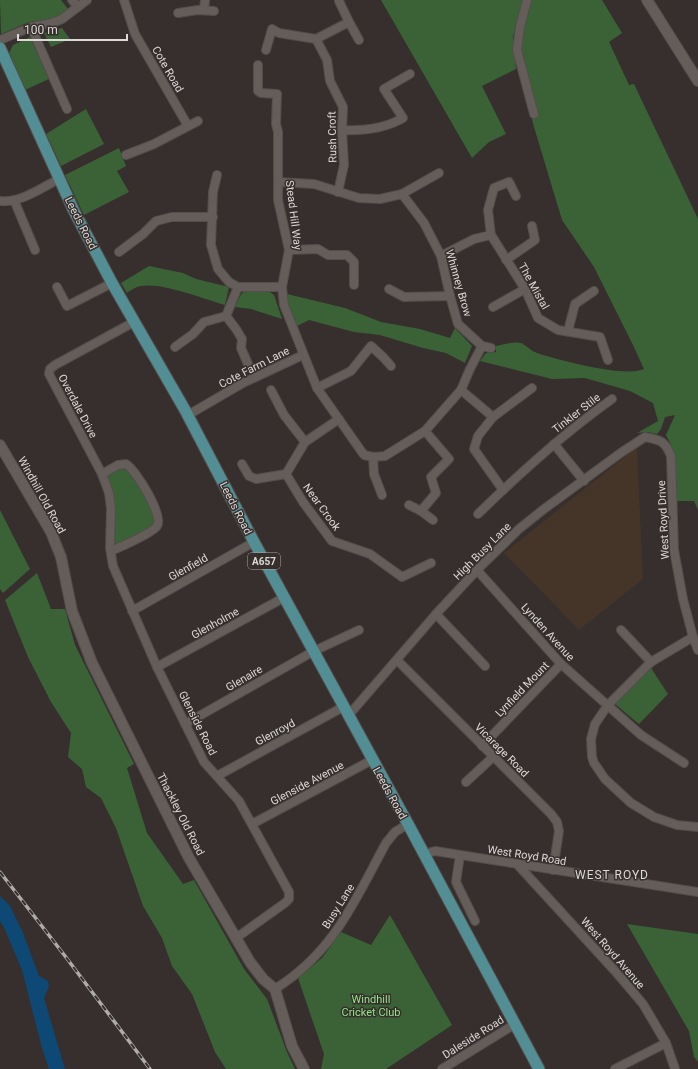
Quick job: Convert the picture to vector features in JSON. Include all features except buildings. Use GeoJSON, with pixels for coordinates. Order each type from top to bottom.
{"type":"FeatureCollection","features":[{"type":"Feature","properties":{"kind":"main road","name":"Leeds Road"},"geometry":{"type":"LineString","coordinates":[[0,48],[74,211],[112,283],[188,415],[254,542],[408,824],[539,1069]]}},
{"type":"Feature","properties":{"kind":"street"},"geometry":{"type":"LineString","coordinates":[[72,0],[78,7]]}},
{"type":"Feature","properties":{"kind":"street"},"geometry":{"type":"LineString","coordinates":[[0,40],[31,27],[52,23],[70,14],[87,0]]}},
{"type":"Feature","properties":{"kind":"street","name":"Cote Road"},"geometry":{"type":"LineString","coordinates":[[124,0],[135,34],[188,126]]}},
{"type":"Feature","properties":{"kind":"street"},"geometry":{"type":"LineString","coordinates":[[204,10],[205,0]]}},
{"type":"Feature","properties":{"kind":"street"},"geometry":{"type":"LineString","coordinates":[[527,0],[520,27],[517,50],[534,114]]}},
{"type":"Feature","properties":{"kind":"street"},"geometry":{"type":"LineString","coordinates":[[647,0],[698,81]]}},
{"type":"Feature","properties":{"kind":"street"},"geometry":{"type":"LineString","coordinates":[[339,1],[359,40]]}},
{"type":"Feature","properties":{"kind":"street"},"geometry":{"type":"LineString","coordinates":[[178,13],[204,10],[214,11]]}},
{"type":"Feature","properties":{"kind":"street"},"geometry":{"type":"LineString","coordinates":[[266,50],[272,29],[279,33],[316,39],[349,22]]}},
{"type":"Feature","properties":{"kind":"street"},"geometry":{"type":"LineString","coordinates":[[31,27],[67,109]]}},
{"type":"Feature","properties":{"kind":"street","name":"Rush Croft"},"geometry":{"type":"LineString","coordinates":[[316,39],[327,60],[330,81],[342,107],[344,165],[338,192]]}},
{"type":"Feature","properties":{"kind":"street","name":"Stead Hill Way"},"geometry":{"type":"LineString","coordinates":[[258,66],[258,91],[261,93],[277,94],[278,200],[289,250],[282,287],[284,305],[303,355]]}},
{"type":"Feature","properties":{"kind":"street"},"geometry":{"type":"LineString","coordinates":[[342,130],[360,131],[392,124],[403,118],[384,89],[410,74]]}},
{"type":"Feature","properties":{"kind":"street"},"geometry":{"type":"LineString","coordinates":[[126,155],[154,144],[198,121]]}},
{"type":"Feature","properties":{"kind":"street"},"geometry":{"type":"LineString","coordinates":[[278,182],[314,184],[359,198],[380,199],[402,194],[439,173]]}},
{"type":"Feature","properties":{"kind":"street"},"geometry":{"type":"LineString","coordinates":[[217,175],[213,192],[211,244],[218,269],[229,282],[238,287],[282,287]]}},
{"type":"Feature","properties":{"kind":"street"},"geometry":{"type":"LineString","coordinates":[[0,201],[14,200],[59,179]]}},
{"type":"Feature","properties":{"kind":"street"},"geometry":{"type":"LineString","coordinates":[[441,256],[474,239],[491,234],[488,210],[494,188],[509,182],[516,196]]}},
{"type":"Feature","properties":{"kind":"street","name":"Whinney Brow"},"geometry":{"type":"LineString","coordinates":[[402,194],[424,223],[441,256],[458,324],[482,346],[491,348]]}},
{"type":"Feature","properties":{"kind":"street"},"geometry":{"type":"LineString","coordinates":[[14,200],[35,250]]}},
{"type":"Feature","properties":{"kind":"street"},"geometry":{"type":"LineString","coordinates":[[119,252],[143,234],[156,221],[172,217],[213,217]]}},
{"type":"Feature","properties":{"kind":"street"},"geometry":{"type":"LineString","coordinates":[[506,260],[535,240],[532,226]]}},
{"type":"Feature","properties":{"kind":"street","name":"The Mistal"},"geometry":{"type":"LineString","coordinates":[[491,234],[525,289],[538,318],[558,330],[600,337],[608,360]]}},
{"type":"Feature","properties":{"kind":"street"},"geometry":{"type":"LineString","coordinates":[[289,250],[318,249],[328,255],[347,255],[354,262],[354,285]]}},
{"type":"Feature","properties":{"kind":"street"},"geometry":{"type":"LineString","coordinates":[[57,287],[67,306],[112,283]]}},
{"type":"Feature","properties":{"kind":"street"},"geometry":{"type":"LineString","coordinates":[[226,316],[238,287]]}},
{"type":"Feature","properties":{"kind":"street"},"geometry":{"type":"LineString","coordinates":[[389,289],[404,298],[450,296]]}},
{"type":"Feature","properties":{"kind":"street"},"geometry":{"type":"LineString","coordinates":[[494,307],[525,289]]}},
{"type":"Feature","properties":{"kind":"street"},"geometry":{"type":"LineString","coordinates":[[568,331],[575,304],[594,291]]}},
{"type":"Feature","properties":{"kind":"street"},"geometry":{"type":"LineString","coordinates":[[174,347],[193,334],[204,322],[226,316]]}},
{"type":"Feature","properties":{"kind":"street"},"geometry":{"type":"LineString","coordinates":[[226,316],[242,339],[241,348],[248,364]]}},
{"type":"Feature","properties":{"kind":"street","name":"Overdale Drive"},"geometry":{"type":"LineString","coordinates":[[102,474],[51,381],[49,374],[50,369],[55,364],[134,322]]}},
{"type":"Feature","properties":{"kind":"street"},"geometry":{"type":"LineString","coordinates":[[317,388],[351,371],[371,346],[391,366]]}},
{"type":"Feature","properties":{"kind":"street"},"geometry":{"type":"LineString","coordinates":[[382,495],[374,474],[373,457],[385,456],[425,431],[461,390],[482,346]]}},
{"type":"Feature","properties":{"kind":"street","name":"Cote Farm Lane"},"geometry":{"type":"LineString","coordinates":[[188,415],[243,384],[303,355],[317,388],[364,455],[373,457]]}},
{"type":"Feature","properties":{"kind":"street"},"geometry":{"type":"LineString","coordinates":[[503,490],[474,449],[478,436],[494,416],[532,388]]}},
{"type":"Feature","properties":{"kind":"street"},"geometry":{"type":"LineString","coordinates":[[271,390],[284,415],[305,442]]}},
{"type":"Feature","properties":{"kind":"street"},"geometry":{"type":"LineString","coordinates":[[461,390],[494,416]]}},
{"type":"Feature","properties":{"kind":"street","name":"Tinkler Stile"},"geometry":{"type":"LineString","coordinates":[[478,514],[554,444],[612,399]]}},
{"type":"Feature","properties":{"kind":"street"},"geometry":{"type":"LineString","coordinates":[[242,464],[248,476],[256,479],[286,474],[305,442],[339,419]]}},
{"type":"Feature","properties":{"kind":"street"},"geometry":{"type":"LineString","coordinates":[[421,511],[436,493],[431,477],[449,459],[425,431]]}},
{"type":"Feature","properties":{"kind":"street","name":"High Busy Lane"},"geometry":{"type":"LineString","coordinates":[[346,711],[397,660],[436,614],[477,570],[519,529],[622,452],[645,437],[658,439]]}},
{"type":"Feature","properties":{"kind":"street","name":"West Royd Drive"},"geometry":{"type":"LineString","coordinates":[[658,439],[667,446],[671,456],[674,550],[683,599],[693,638],[698,650]]}},
{"type":"Feature","properties":{"kind":"street","name":"Tinkler Stile"},"geometry":{"type":"LineString","coordinates":[[554,444],[584,481]]}},
{"type":"Feature","properties":{"kind":"street","name":"Windhill Old Road"},"geometry":{"type":"LineString","coordinates":[[0,445],[51,532],[60,557]]}},
{"type":"Feature","properties":{"kind":"street"},"geometry":{"type":"LineString","coordinates":[[102,474],[118,465],[126,464],[131,467],[138,476],[158,514],[159,522],[157,527],[111,551]]}},
{"type":"Feature","properties":{"kind":"street","name":"Glenside Road"},"geometry":{"type":"LineString","coordinates":[[102,474],[109,493],[111,509],[111,551],[113,566],[157,667],[204,762],[239,801],[289,892],[289,899],[285,903],[236,938]]}},
{"type":"Feature","properties":{"kind":"street","name":"Near Crook"},"geometry":{"type":"LineString","coordinates":[[286,474],[302,502],[332,541],[370,554],[402,577],[431,563]]}},
{"type":"Feature","properties":{"kind":"street"},"geometry":{"type":"LineString","coordinates":[[409,505],[421,511],[433,520]]}},
{"type":"Feature","properties":{"kind":"street","name":"Glenfield"},"geometry":{"type":"LineString","coordinates":[[132,611],[254,542]]}},
{"type":"Feature","properties":{"kind":"street","name":"Thackley Old Road"},"geometry":{"type":"LineString","coordinates":[[60,557],[72,611],[92,663],[189,858],[250,962],[263,979],[274,989],[292,1046],[304,1069]]}},
{"type":"Feature","properties":{"kind":"street","name":"Lynden Avenue"},"geometry":{"type":"LineString","coordinates":[[477,570],[561,664],[641,735],[684,763]]}},
{"type":"Feature","properties":{"kind":"street","name":"Glenholme"},"geometry":{"type":"LineString","coordinates":[[157,667],[284,597]]}},
{"type":"Feature","properties":{"kind":"street"},"geometry":{"type":"LineString","coordinates":[[436,614],[486,666]]}},
{"type":"Feature","properties":{"kind":"street","name":"Glenaire"},"geometry":{"type":"LineString","coordinates":[[185,724],[314,651],[359,630]]}},
{"type":"Feature","properties":{"kind":"street"},"geometry":{"type":"LineString","coordinates":[[621,630],[651,662]]}},
{"type":"Feature","properties":{"kind":"street"},"geometry":{"type":"LineString","coordinates":[[693,638],[651,662],[608,705],[595,724],[591,739],[592,757],[594,763],[605,779],[631,803],[654,817],[677,825],[698,827]]}},
{"type":"Feature","properties":{"kind":"street","name":"Vicarage Road"},"geometry":{"type":"LineString","coordinates":[[397,660],[551,814],[557,822],[559,831],[553,870]]}},
{"type":"Feature","properties":{"kind":"street","name":"Lynfield Mount"},"geometry":{"type":"LineString","coordinates":[[482,746],[561,664]]}},
{"type":"Feature","properties":{"kind":"street","name":"Glenroyd"},"geometry":{"type":"LineString","coordinates":[[217,776],[346,711]]}},
{"type":"Feature","properties":{"kind":"street"},"geometry":{"type":"LineString","coordinates":[[466,782],[493,757]]}},
{"type":"Feature","properties":{"kind":"street","name":"Glenside Avenue"},"geometry":{"type":"LineString","coordinates":[[252,824],[372,760]]}},
{"type":"Feature","properties":{"kind":"street","name":"Busy Lane"},"geometry":{"type":"LineString","coordinates":[[274,989],[308,965],[324,947],[345,918],[386,844],[395,832],[408,824]]}},
{"type":"Feature","properties":{"kind":"street","name":"West Royd Road"},"geometry":{"type":"LineString","coordinates":[[424,854],[435,851],[460,854],[698,892]]}},
{"type":"Feature","properties":{"kind":"street"},"geometry":{"type":"LineString","coordinates":[[460,854],[456,882],[475,921]]}},
{"type":"Feature","properties":{"kind":"street","name":"West Royd Avenue"},"geometry":{"type":"LineString","coordinates":[[517,864],[615,971],[643,1004],[666,1043],[675,1069]]}},
{"type":"Feature","properties":{"kind":"street","name":"Daleside Road"},"geometry":{"type":"LineString","coordinates":[[442,1069],[514,1024]]}},
{"type":"Feature","properties":{"kind":"street"},"geometry":{"type":"LineString","coordinates":[[615,1069],[666,1043]]}},
{"type":"Feature","properties":{"kind":"shaded area"},"geometry":{"type":"Polygon","coordinates":[[[637,447],[643,579],[579,630],[504,553],[637,447]]]}},
{"type":"Feature","properties":{"kind":"green space"},"geometry":{"type":"Polygon","coordinates":[[[0,0],[61,0],[68,9],[56,19],[29,22],[1,34],[0,0]]]}},
{"type":"Feature","properties":{"kind":"green space"},"geometry":{"type":"Polygon","coordinates":[[[381,0],[523,0],[513,37],[516,69],[482,86],[506,134],[489,142],[472,158],[381,0]]]}},
{"type":"Feature","properties":{"kind":"green space"},"geometry":{"type":"Polygon","coordinates":[[[529,0],[602,0],[622,33],[609,42],[629,85],[634,84],[698,219],[698,510],[694,501],[677,501],[670,443],[666,435],[675,415],[665,417],[661,429],[657,434],[647,432],[637,433],[658,421],[653,403],[630,391],[585,378],[552,379],[480,361],[486,353],[496,352],[496,346],[521,343],[537,353],[591,367],[622,371],[644,369],[594,267],[562,220],[520,75],[525,71],[522,51],[522,29],[529,0]]]}},
{"type":"Feature","properties":{"kind":"green space"},"geometry":{"type":"Polygon","coordinates":[[[62,28],[70,39],[51,47],[44,33],[62,28]]]}},
{"type":"Feature","properties":{"kind":"green space"},"geometry":{"type":"Polygon","coordinates":[[[30,37],[49,79],[25,90],[9,53],[13,45],[30,37]]]}},
{"type":"Feature","properties":{"kind":"green space"},"geometry":{"type":"Polygon","coordinates":[[[86,109],[104,144],[61,166],[46,134],[86,109]]]}},
{"type":"Feature","properties":{"kind":"green space"},"geometry":{"type":"Polygon","coordinates":[[[119,148],[126,166],[117,171],[129,192],[84,215],[65,175],[119,148]]]}},
{"type":"Feature","properties":{"kind":"green space"},"geometry":{"type":"Polygon","coordinates":[[[149,266],[183,273],[196,279],[229,287],[225,305],[160,286],[139,286],[127,293],[121,283],[149,266]]]}},
{"type":"Feature","properties":{"kind":"green space"},"geometry":{"type":"Polygon","coordinates":[[[244,291],[270,292],[274,295],[282,319],[251,309],[235,307],[244,291]]]}},
{"type":"Feature","properties":{"kind":"green space"},"geometry":{"type":"Polygon","coordinates":[[[287,294],[345,308],[381,322],[420,329],[450,338],[455,328],[472,346],[465,363],[446,353],[423,348],[380,335],[354,332],[309,320],[297,326],[286,301],[287,294]]]}},
{"type":"Feature","properties":{"kind":"green space"},"geometry":{"type":"Polygon","coordinates":[[[118,465],[131,467],[159,522],[111,551],[111,509],[102,474],[118,465]]]}},
{"type":"Feature","properties":{"kind":"green space"},"geometry":{"type":"Polygon","coordinates":[[[0,510],[30,569],[3,593],[0,589],[0,510]]]}},
{"type":"Feature","properties":{"kind":"green space"},"geometry":{"type":"Polygon","coordinates":[[[37,573],[51,609],[65,609],[75,645],[134,764],[127,768],[147,833],[183,884],[194,880],[244,969],[267,999],[295,1069],[226,1069],[215,1052],[192,994],[172,966],[162,938],[143,906],[116,828],[101,798],[86,787],[82,769],[68,757],[71,733],[51,702],[28,657],[5,600],[37,573]]]}},
{"type":"Feature","properties":{"kind":"green space"},"geometry":{"type":"Polygon","coordinates":[[[651,668],[668,694],[639,724],[615,704],[651,668]]]}},
{"type":"Feature","properties":{"kind":"green space","name":"Windhill Cricket Club"},"geometry":{"type":"Polygon","coordinates":[[[390,915],[452,1025],[386,1069],[321,1069],[324,1054],[298,978],[322,958],[341,932],[371,945],[390,915]]]}},
{"type":"Feature","properties":{"kind":"green space"},"geometry":{"type":"Polygon","coordinates":[[[627,924],[698,934],[698,1062],[694,1057],[689,1031],[627,924]]]}},
{"type":"Feature","properties":{"kind":"water"},"geometry":{"type":"Polygon","coordinates":[[[0,896],[10,906],[23,933],[39,976],[48,981],[49,986],[44,998],[65,1069],[49,1069],[42,1048],[22,970],[0,921],[0,896]]]}},
{"type":"Feature","properties":{"kind":"railway"},"geometry":{"type":"LineString","coordinates":[[0,872],[150,1069]]}},
{"type":"Feature","properties":{"kind":"district","name":"WEST ROYD"},"geometry":{"type":"Point","coordinates":[612,875]}}]}
